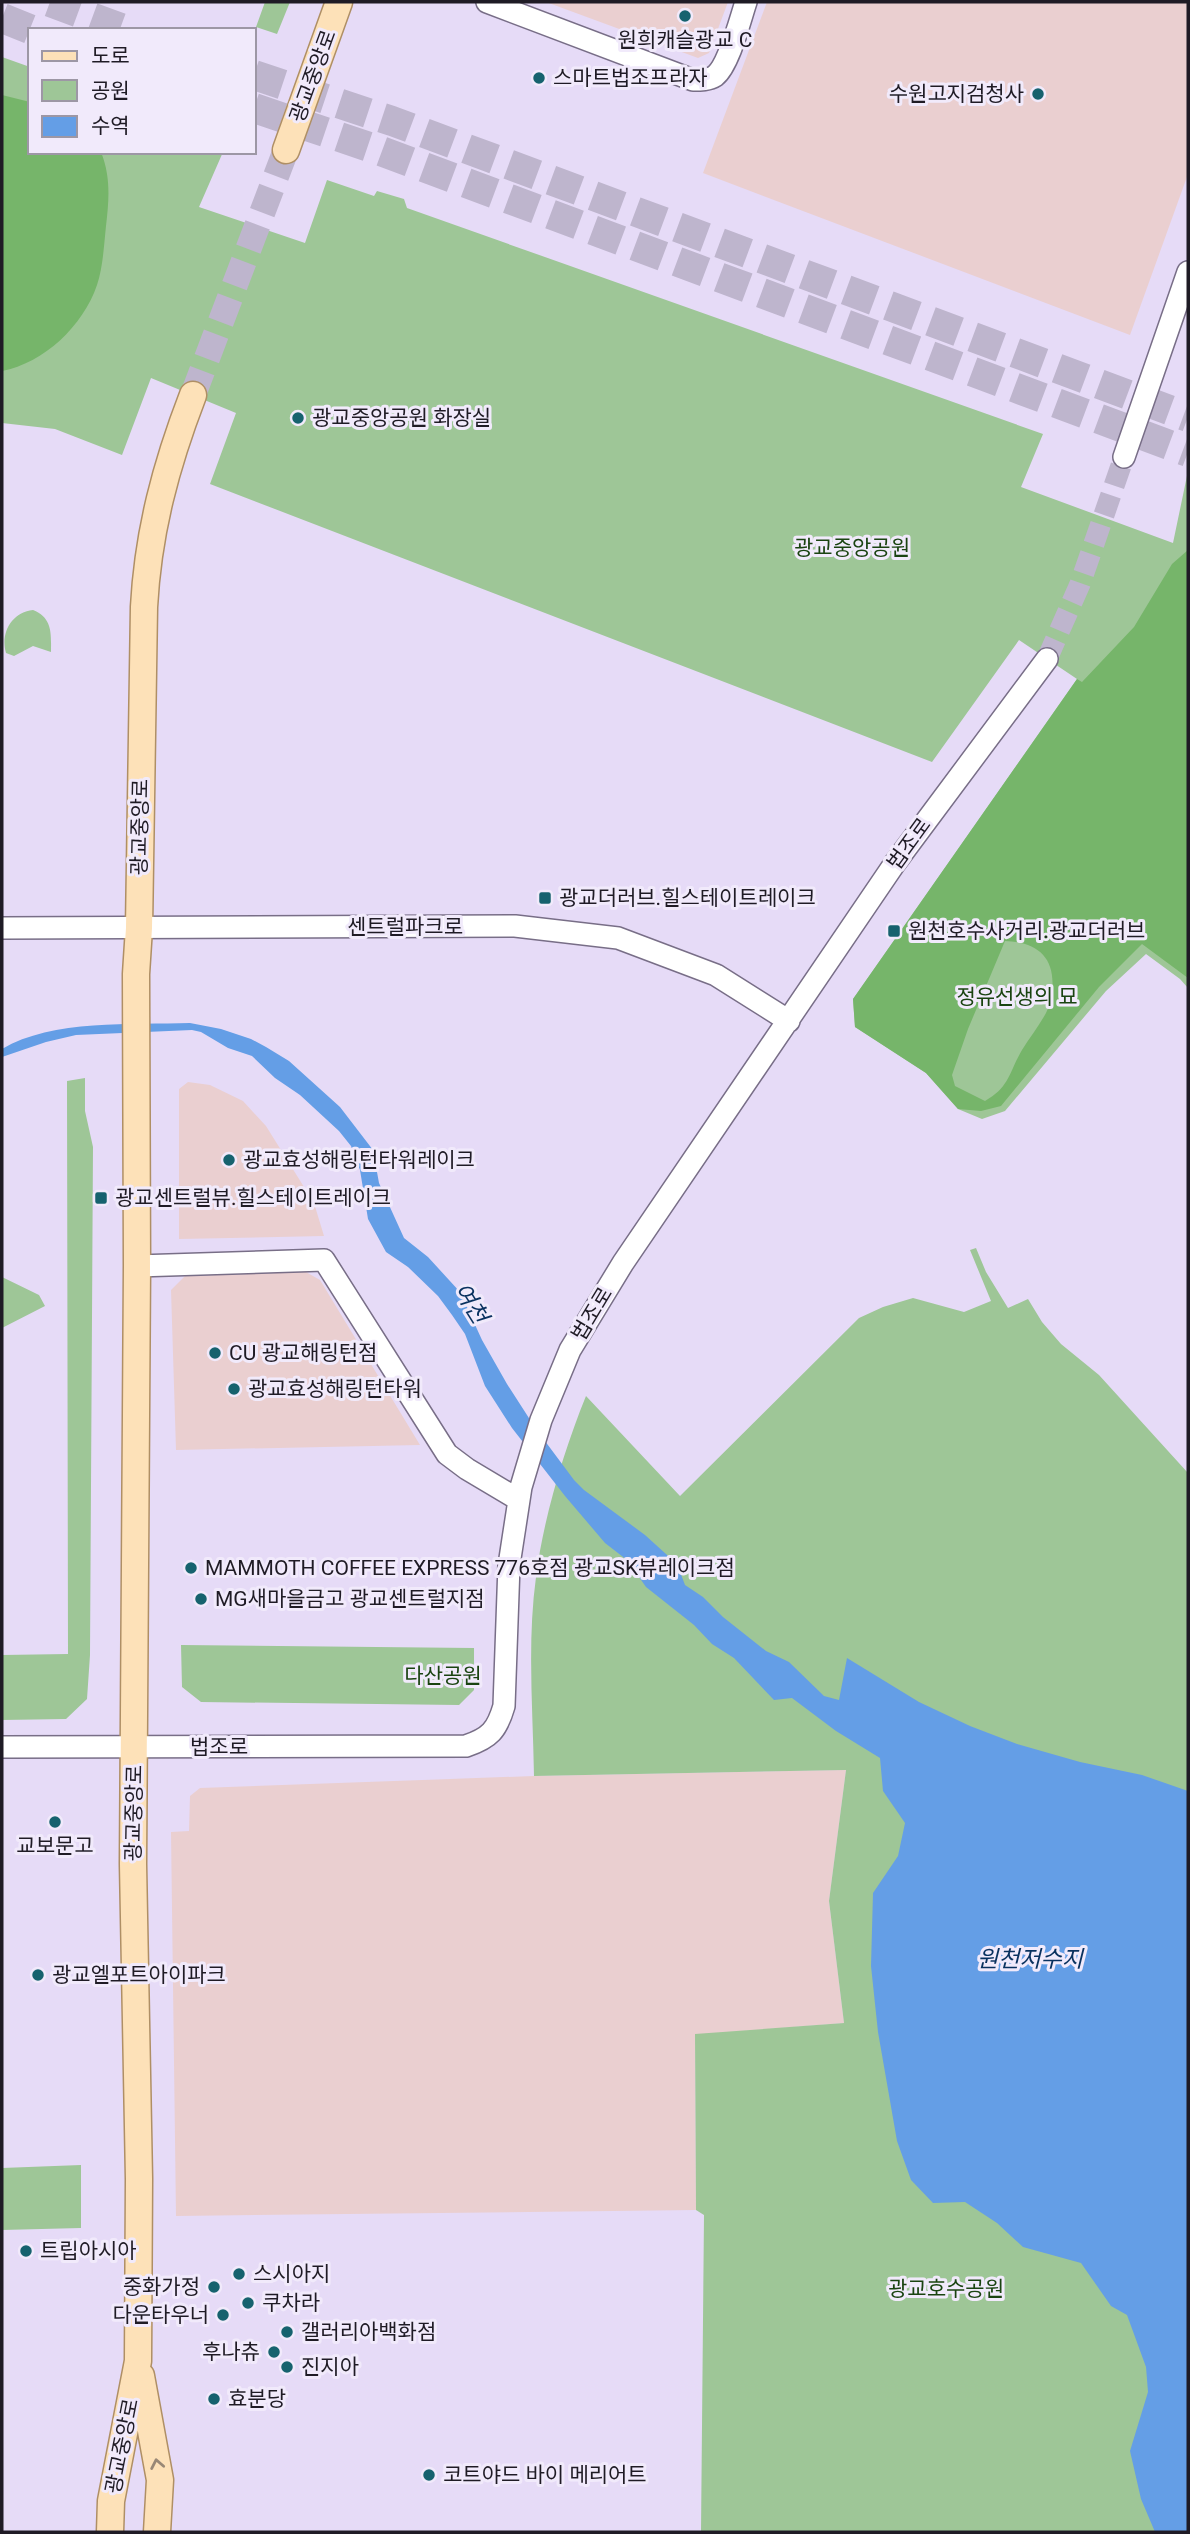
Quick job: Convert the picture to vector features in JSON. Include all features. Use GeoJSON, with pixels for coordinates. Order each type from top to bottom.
{"type":"FeatureCollection","features":[{"type":"Feature","properties":{"kind":"main road","name":"광교중앙로"},"geometry":{"type":"LineString","coordinates":[[286,150],[339,2]]}},
{"type":"Feature","properties":{"kind":"main road","name":"광교중앙로"},"geometry":{"type":"LineString","coordinates":[[110,2532],[111,2501],[138,2361],[139,2179],[133,1864],[136,974],[146,564],[168,464],[193,395]]}},
{"type":"Feature","properties":{"kind":"main road","name":"광교중앙로"},"geometry":{"type":"LineString","coordinates":[[138,2361],[160,2480],[157,2532]]}},
{"type":"Feature","properties":{"kind":"street"},"geometry":{"type":"LineString","coordinates":[[487,2],[693,80],[709,79],[717,75],[728,54],[746,2]]}},
{"type":"Feature","properties":{"kind":"street"},"geometry":{"type":"LineString","coordinates":[[1124,457],[1188,272]]}},
{"type":"Feature","properties":{"kind":"street","name":"법조로"},"geometry":{"type":"LineString","coordinates":[[135,1748],[466,1746],[482,1741],[493,1731],[504,1706],[509,1565],[520,1494],[541,1420],[570,1350],[623,1263],[895,863],[1047,659]]}},
{"type":"Feature","properties":{"kind":"street","name":"센트럴파크로"},"geometry":{"type":"LineString","coordinates":[[2,928],[515,926],[618,939],[716,975],[789,1021]]}},
{"type":"Feature","properties":{"kind":"street"},"geometry":{"type":"LineString","coordinates":[[137,1266],[324,1260],[447,1454],[467,1469],[520,1494]]}},
{"type":"Feature","properties":{"kind":"street"},"geometry":{"type":"LineString","coordinates":[[2,1747],[135,1748]]}},
{"type":"Feature","properties":{"kind":"shaded area"},"geometry":{"type":"Polygon","coordinates":[[[546,2],[728,2],[709,53],[698,58],[546,2]]]}},
{"type":"Feature","properties":{"kind":"shaded area"},"geometry":{"type":"Polygon","coordinates":[[[767,2],[1188,2],[1188,174],[1130,335],[703,173],[767,2]]]}},
{"type":"Feature","properties":{"kind":"shaded area"},"geometry":{"type":"Polygon","coordinates":[[[188,1082],[210,1085],[243,1101],[266,1126],[314,1203],[324,1236],[179,1239],[179,1089],[188,1082]]]}},
{"type":"Feature","properties":{"kind":"shaded area"},"geometry":{"type":"Polygon","coordinates":[[[306,1272],[320,1280],[420,1445],[176,1450],[171,1290],[185,1276],[306,1272]]]}},
{"type":"Feature","properties":{"kind":"shaded area"},"geometry":{"type":"Polygon","coordinates":[[[846,1770],[829,1901],[844,2023],[695,2035],[696,2210],[176,2216],[171,1832],[189,1831],[190,1796],[200,1788],[534,1776],[846,1770]]]}},
{"type":"Feature","properties":{"kind":"green space"},"geometry":{"type":"Polygon","coordinates":[[[265,2],[290,2],[277,34],[256,27],[265,2]]]}},
{"type":"Feature","properties":{"kind":"green space","name":"광교중앙공원"},"geometry":{"type":"Polygon","coordinates":[[[2,57],[28,66],[28,154],[222,154],[199,207],[305,243],[327,180],[374,196],[377,191],[404,199],[407,208],[1043,434],[1021,487],[1173,543],[1188,471],[1188,988],[1146,954],[1106,991],[1005,1111],[982,1119],[958,1109],[926,1073],[855,1027],[853,999],[1077,679],[1019,640],[932,762],[210,484],[236,413],[151,378],[122,455],[55,429],[2,423],[2,57]]]}},
{"type":"Feature","properties":{"kind":"green space"},"geometry":{"type":"Polygon","coordinates":[[[2,95],[28,102],[28,154],[102,154],[106,170],[108,207],[97,285],[82,315],[47,351],[18,367],[2,371],[2,95]]]}},
{"type":"Feature","properties":{"kind":"green space"},"geometry":{"type":"Polygon","coordinates":[[[1188,550],[1188,978],[1142,944],[1099,987],[1001,1106],[981,1111],[958,1109],[926,1073],[855,1027],[853,999],[1077,679],[1082,682],[1134,627],[1172,564],[1188,550]],[[1005,941],[952,1075],[955,1086],[985,1101],[1004,1085],[1046,1013],[1051,997],[1052,980],[1048,961],[1035,949],[1017,942],[1005,941]]]}},
{"type":"Feature","properties":{"kind":"green space"},"geometry":{"type":"Polygon","coordinates":[[[33,610],[40,613],[47,622],[51,633],[51,652],[33,646],[14,656],[6,653],[5,638],[9,625],[19,615],[33,610]]]}},
{"type":"Feature","properties":{"kind":"green space"},"geometry":{"type":"Polygon","coordinates":[[[85,1078],[85,1111],[93,1147],[90,1655],[87,1699],[66,1719],[2,1720],[2,1655],[68,1654],[67,1081],[85,1078]]]}},
{"type":"Feature","properties":{"kind":"green space","name":"광교호수공원"},"geometry":{"type":"Polygon","coordinates":[[[976,1248],[986,1272],[1008,1308],[1028,1299],[1042,1322],[1061,1344],[1099,1375],[1188,1473],[1188,2532],[701,2532],[704,2215],[696,2210],[695,2034],[844,2023],[829,1901],[846,1770],[534,1776],[531,1676],[533,1602],[544,1532],[562,1462],[586,1396],[680,1496],[859,1318],[913,1298],[964,1312],[991,1301],[970,1250],[976,1248]]]}},
{"type":"Feature","properties":{"kind":"green space"},"geometry":{"type":"Polygon","coordinates":[[[2,1277],[39,1295],[45,1306],[2,1328],[2,1277]]]}},
{"type":"Feature","properties":{"kind":"green space","name":"다산공원"},"geometry":{"type":"Polygon","coordinates":[[[181,1645],[474,1648],[474,1690],[459,1705],[201,1702],[182,1687],[181,1645]]]}},
{"type":"Feature","properties":{"kind":"green space"},"geometry":{"type":"Polygon","coordinates":[[[81,2165],[81,2228],[2,2230],[2,2168],[81,2165]]]}},
{"type":"Feature","properties":{"kind":"water","name":"원천저수지"},"geometry":{"type":"Polygon","coordinates":[[[190,1023],[221,1029],[266,1047],[289,1061],[340,1107],[373,1150],[379,1183],[404,1238],[428,1257],[460,1292],[482,1340],[507,1384],[574,1480],[645,1535],[677,1564],[685,1585],[766,1651],[789,1662],[824,1696],[839,1700],[847,1658],[919,1702],[970,1726],[1017,1744],[1080,1762],[1142,1775],[1188,1791],[1188,2532],[1155,2532],[1141,2499],[1130,2451],[1148,2392],[1146,2367],[1127,2315],[1111,2306],[1081,2263],[1023,2247],[997,2223],[965,2202],[933,2203],[911,2180],[897,2141],[878,2032],[871,1966],[873,1893],[898,1856],[905,1823],[883,1791],[880,1758],[836,1731],[792,1698],[774,1700],[734,1658],[712,1644],[694,1625],[646,1587],[627,1560],[605,1543],[512,1428],[485,1386],[465,1334],[438,1296],[408,1267],[386,1252],[368,1219],[360,1170],[351,1146],[339,1131],[300,1095],[275,1078],[252,1056],[228,1048],[201,1032],[192,1030],[76,1035],[2,1057],[2,1049],[22,1039],[68,1028],[190,1023]]]}},
{"type":"Feature","properties":{"kind":"tunnel"},"geometry":{"type":"LineString","coordinates":[[50,2],[121,28]]}},
{"type":"Feature","properties":{"kind":"tunnel"},"geometry":{"type":"LineString","coordinates":[[2,18],[28,28]]}},
{"type":"Feature","properties":{"kind":"tunnel"},"geometry":{"type":"LineString","coordinates":[[256,76],[392,121],[1188,417]]}},
{"type":"Feature","properties":{"kind":"tunnel"},"geometry":{"type":"LineString","coordinates":[[256,109],[378,150],[1188,452]]}},
{"type":"Feature","properties":{"kind":"tunnel"},"geometry":{"type":"LineString","coordinates":[[193,395],[286,150]]}},
{"type":"Feature","properties":{"kind":"tunnel"},"geometry":{"type":"LineString","coordinates":[[1047,659],[1080,584],[1124,457]]}},
{"type":"Feature","properties":{"kind":"place","name":"원희캐슬광교 C"},"geometry":{"type":"Point","coordinates":[685,16]}},
{"type":"Feature","properties":{"kind":"place","name":"스마트법조프라자"},"geometry":{"type":"Point","coordinates":[539,78]}},
{"type":"Feature","properties":{"kind":"place","name":"수원고지검청사"},"geometry":{"type":"Point","coordinates":[1038,94]}},
{"type":"Feature","properties":{"kind":"place","name":"광교중앙공원 화장실"},"geometry":{"type":"Point","coordinates":[298,418]}},
{"type":"Feature","properties":{"kind":"place","name":"광교더러브.힐스테이트레이크"},"geometry":{"type":"Point","coordinates":[545,898]}},
{"type":"Feature","properties":{"kind":"place","name":"원천호수사거리.광교더러브"},"geometry":{"type":"Point","coordinates":[894,931]}},
{"type":"Feature","properties":{"kind":"place","name":"광교효성해링턴타워레이크"},"geometry":{"type":"Point","coordinates":[229,1160]}},
{"type":"Feature","properties":{"kind":"place","name":"광교센트럴뷰.힐스테이트레이크"},"geometry":{"type":"Point","coordinates":[101,1198]}},
{"type":"Feature","properties":{"kind":"place","name":"CU 광교해링턴점"},"geometry":{"type":"Point","coordinates":[215,1353]}},
{"type":"Feature","properties":{"kind":"place","name":"광교효성해링턴타워"},"geometry":{"type":"Point","coordinates":[234,1389]}},
{"type":"Feature","properties":{"kind":"place","name":"MAMMOTH COFFEE EXPRESS 776호점 광교SK뷰레이크점"},"geometry":{"type":"Point","coordinates":[191,1568]}},
{"type":"Feature","properties":{"kind":"place","name":"MG새마을금고 광교센트럴지점"},"geometry":{"type":"Point","coordinates":[201,1599]}},
{"type":"Feature","properties":{"kind":"place","name":"교보문고"},"geometry":{"type":"Point","coordinates":[55,1822]}},
{"type":"Feature","properties":{"kind":"place","name":"광교엘포트아이파크"},"geometry":{"type":"Point","coordinates":[38,1975]}},
{"type":"Feature","properties":{"kind":"place","name":"트립아시아"},"geometry":{"type":"Point","coordinates":[26,2251]}},
{"type":"Feature","properties":{"kind":"place","name":"스시아지"},"geometry":{"type":"Point","coordinates":[239,2274]}},
{"type":"Feature","properties":{"kind":"place","name":"중화가정"},"geometry":{"type":"Point","coordinates":[214,2287]}},
{"type":"Feature","properties":{"kind":"place","name":"쿠차라"},"geometry":{"type":"Point","coordinates":[248,2303]}},
{"type":"Feature","properties":{"kind":"place","name":"다운타우너"},"geometry":{"type":"Point","coordinates":[223,2315]}},
{"type":"Feature","properties":{"kind":"place","name":"갤러리아백화점"},"geometry":{"type":"Point","coordinates":[287,2332]}},
{"type":"Feature","properties":{"kind":"place","name":"후나츄"},"geometry":{"type":"Point","coordinates":[274,2352]}},
{"type":"Feature","properties":{"kind":"place","name":"진지아"},"geometry":{"type":"Point","coordinates":[287,2367]}},
{"type":"Feature","properties":{"kind":"place","name":"효분당"},"geometry":{"type":"Point","coordinates":[214,2399]}},
{"type":"Feature","properties":{"kind":"place","name":"코트야드 바이 메리어트"},"geometry":{"type":"Point","coordinates":[429,2475]}},
{"type":"Feature","properties":{"kind":"park label","name":"정유선생의 묘"},"geometry":{"type":"Point","coordinates":[1017,997]}},
{"type":"Feature","properties":{"kind":"water label","name":"여천"},"geometry":{"type":"Point","coordinates":[471,1303]}}]}
